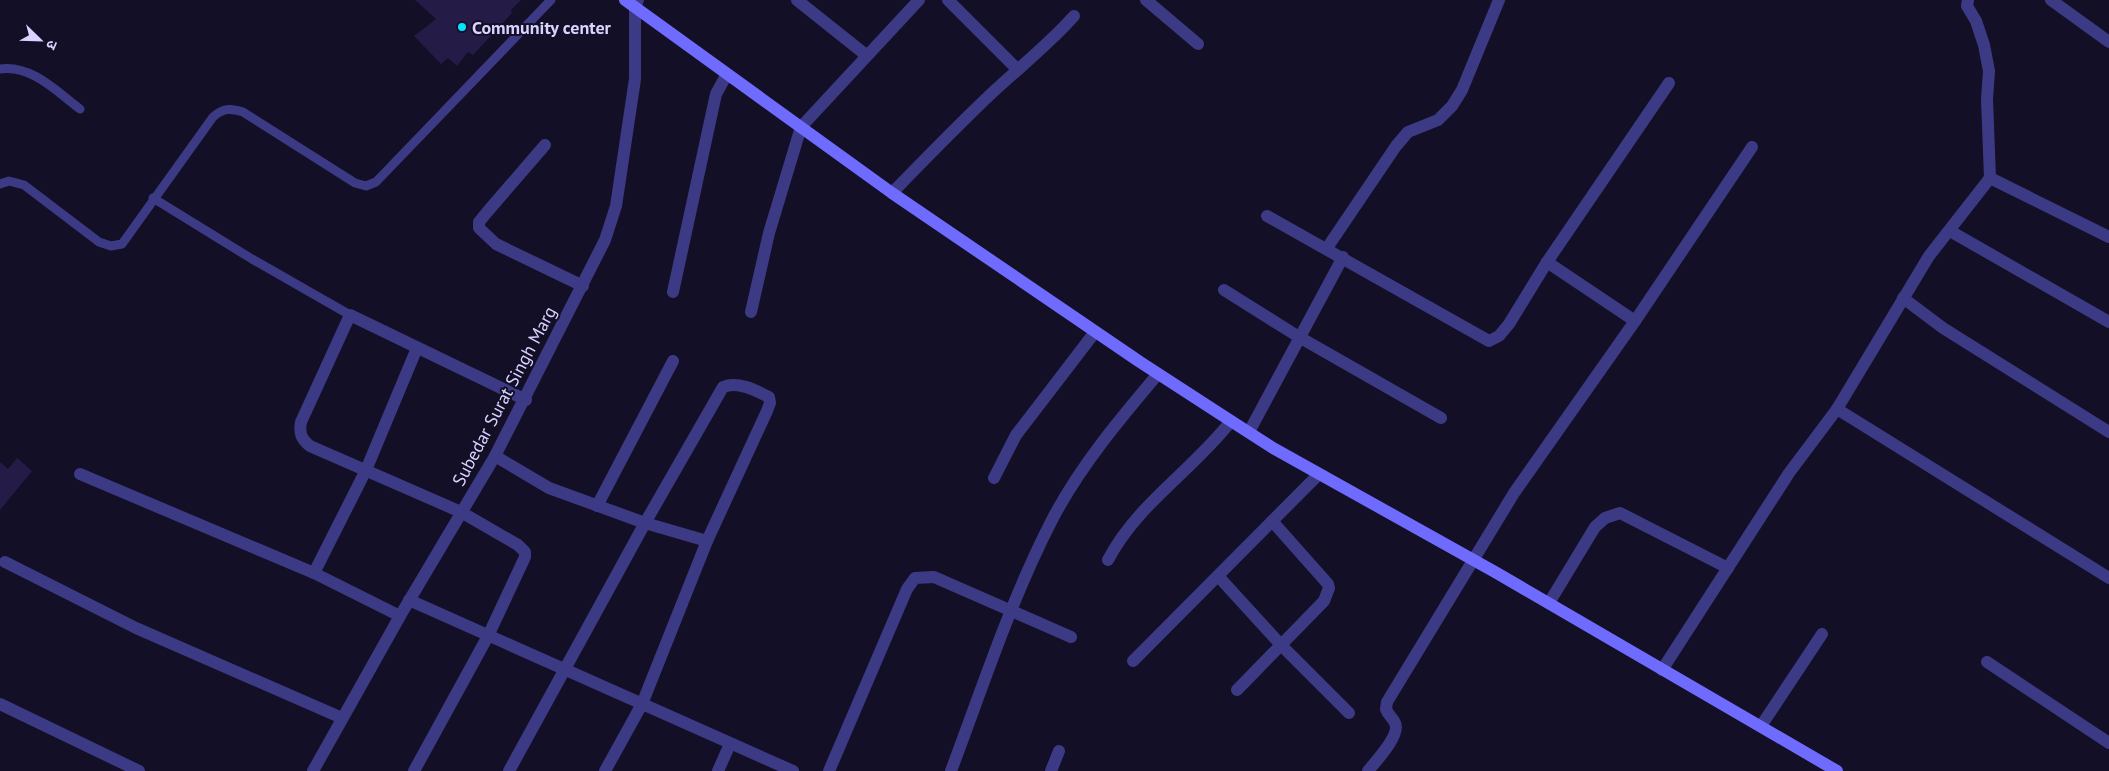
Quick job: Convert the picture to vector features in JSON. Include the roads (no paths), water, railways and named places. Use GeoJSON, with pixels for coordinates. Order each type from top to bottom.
{"type":"FeatureCollection","features":[{"type":"Feature","properties":{"kind":"street"},"geometry":{"type":"LineString","coordinates":[[797,0],[866,55]]}},
{"type":"Feature","properties":{"kind":"street"},"geometry":{"type":"LineString","coordinates":[[751,312],[769,233],[801,127],[919,0]]}},
{"type":"Feature","properties":{"kind":"street"},"geometry":{"type":"LineString","coordinates":[[948,0],[1017,69]]}},
{"type":"Feature","properties":{"kind":"street"},"geometry":{"type":"LineString","coordinates":[[1146,0],[1198,44]]}},
{"type":"Feature","properties":{"kind":"street"},"geometry":{"type":"LineString","coordinates":[[1327,248],[1408,132],[1438,120],[1452,106],[1462,90],[1499,0]]}},
{"type":"Feature","properties":{"kind":"street"},"geometry":{"type":"LineString","coordinates":[[1662,670],[1789,473],[1837,409],[1929,256],[1990,178],[1987,98],[1989,71],[1984,45],[1976,21],[1967,6],[1968,0]]}},
{"type":"Feature","properties":{"kind":"street"},"geometry":{"type":"LineString","coordinates":[[2051,0],[2109,42]]}},
{"type":"Feature","properties":{"kind":"street"},"geometry":{"type":"LineString","coordinates":[[633,2],[727,74],[892,193],[1095,332],[1231,421],[1319,474],[1549,603],[1837,771]]}},
{"type":"Feature","properties":{"kind":"street","name":"Subedar Surat Singh Marg"},"geometry":{"type":"LineString","coordinates":[[313,771],[409,600],[495,456],[526,400],[605,240],[616,206],[635,80],[633,2]]}},
{"type":"Feature","properties":{"kind":"street"},"geometry":{"type":"LineString","coordinates":[[892,193],[956,126],[1017,69],[1049,44],[1074,16]]}},
{"type":"Feature","properties":{"kind":"street"},"geometry":{"type":"LineString","coordinates":[[673,292],[716,94],[727,74]]}},
{"type":"Feature","properties":{"kind":"street"},"geometry":{"type":"LineString","coordinates":[[1267,216],[1343,257],[1489,341],[1499,336],[1509,324],[1547,262],[1669,83]]}},
{"type":"Feature","properties":{"kind":"street"},"geometry":{"type":"LineString","coordinates":[[545,145],[479,222],[479,228],[496,244],[582,286]]}},
{"type":"Feature","properties":{"kind":"street"},"geometry":{"type":"LineString","coordinates":[[1368,771],[1393,738],[1396,731],[1395,723],[1386,709],[1387,702],[1514,493],[1635,320],[1752,147]]}},
{"type":"Feature","properties":{"kind":"street"},"geometry":{"type":"LineString","coordinates":[[1990,178],[2109,237]]}},
{"type":"Feature","properties":{"kind":"street"},"geometry":{"type":"LineString","coordinates":[[1950,231],[2109,322]]}},
{"type":"Feature","properties":{"kind":"street"},"geometry":{"type":"LineString","coordinates":[[1249,432],[1343,257]]}},
{"type":"Feature","properties":{"kind":"street"},"geometry":{"type":"LineString","coordinates":[[1547,262],[1635,320]]}},
{"type":"Feature","properties":{"kind":"street"},"geometry":{"type":"LineString","coordinates":[[1224,290],[1299,337],[1441,418]]}},
{"type":"Feature","properties":{"kind":"street"},"geometry":{"type":"LineString","coordinates":[[1903,298],[1943,328],[2109,432]]}},
{"type":"Feature","properties":{"kind":"street"},"geometry":{"type":"LineString","coordinates":[[414,771],[488,636],[525,557],[525,552],[518,545],[460,512],[310,446],[304,442],[300,433],[301,422],[350,315],[526,400]]}},
{"type":"Feature","properties":{"kind":"street"},"geometry":{"type":"LineString","coordinates":[[994,478],[1016,435],[1095,332]]}},
{"type":"Feature","properties":{"kind":"street"},"geometry":{"type":"LineString","coordinates":[[314,572],[366,470],[417,348]]}},
{"type":"Feature","properties":{"kind":"street"},"geometry":{"type":"LineString","coordinates":[[597,506],[673,361]]}},
{"type":"Feature","properties":{"kind":"street"},"geometry":{"type":"LineString","coordinates":[[951,771],[1011,609],[1054,516],[1101,442],[1158,374]]}},
{"type":"Feature","properties":{"kind":"street"},"geometry":{"type":"LineString","coordinates":[[510,771],[645,523],[723,387],[737,385],[769,397],[770,402],[707,541],[642,704],[605,771]]}},
{"type":"Feature","properties":{"kind":"street"},"geometry":{"type":"LineString","coordinates":[[1837,409],[2109,578]]}},
{"type":"Feature","properties":{"kind":"street"},"geometry":{"type":"LineString","coordinates":[[1108,560],[1118,540],[1138,516],[1206,450],[1231,421]]}},
{"type":"Feature","properties":{"kind":"street"},"geometry":{"type":"LineString","coordinates":[[495,456],[549,488],[645,523],[707,541]]}},
{"type":"Feature","properties":{"kind":"street"},"geometry":{"type":"LineString","coordinates":[[80,474],[314,572],[400,616]]}},
{"type":"Feature","properties":{"kind":"street"},"geometry":{"type":"LineString","coordinates":[[1133,660],[1319,474]]}},
{"type":"Feature","properties":{"kind":"street"},"geometry":{"type":"LineString","coordinates":[[1549,603],[1595,527],[1605,518],[1620,513],[1728,568]]}},
{"type":"Feature","properties":{"kind":"street"},"geometry":{"type":"LineString","coordinates":[[1238,690],[1324,601],[1329,588],[1328,584],[1272,521]]}},
{"type":"Feature","properties":{"kind":"street"},"geometry":{"type":"LineString","coordinates":[[5,562],[136,628],[342,718]]}},
{"type":"Feature","properties":{"kind":"street"},"geometry":{"type":"LineString","coordinates":[[1218,576],[1281,645],[1349,712]]}},
{"type":"Feature","properties":{"kind":"street"},"geometry":{"type":"LineString","coordinates":[[829,771],[907,589],[915,578],[934,577],[1011,609],[1071,637]]}},
{"type":"Feature","properties":{"kind":"street"},"geometry":{"type":"LineString","coordinates":[[409,600],[793,771]]}},
{"type":"Feature","properties":{"kind":"street"},"geometry":{"type":"LineString","coordinates":[[1761,726],[1822,634]]}},
{"type":"Feature","properties":{"kind":"street"},"geometry":{"type":"LineString","coordinates":[[1987,662],[2109,743]]}},
{"type":"Feature","properties":{"kind":"street"},"geometry":{"type":"LineString","coordinates":[[0,704],[139,771]]}},
{"type":"Feature","properties":{"kind":"street"},"geometry":{"type":"LineString","coordinates":[[718,771],[730,744]]}},
{"type":"Feature","properties":{"kind":"street"},"geometry":{"type":"LineString","coordinates":[[1051,771],[1059,751]]}},
{"type":"Feature","properties":{"kind":"lane"},"geometry":{"type":"LineString","coordinates":[[0,184],[9,181],[24,185],[100,242],[111,246],[122,244],[213,116],[221,110],[233,108],[243,112],[355,182],[366,186],[376,182],[551,0]]}},
{"type":"Feature","properties":{"kind":"lane"},"geometry":{"type":"LineString","coordinates":[[0,69],[21,69],[33,74],[80,109]]}},
{"type":"Feature","properties":{"kind":"lane"},"geometry":{"type":"LineString","coordinates":[[153,198],[252,259],[350,315]]}},
{"type":"Feature","properties":{"kind":"place","name":"Community center"},"geometry":{"type":"Point","coordinates":[462,27]}}]}
